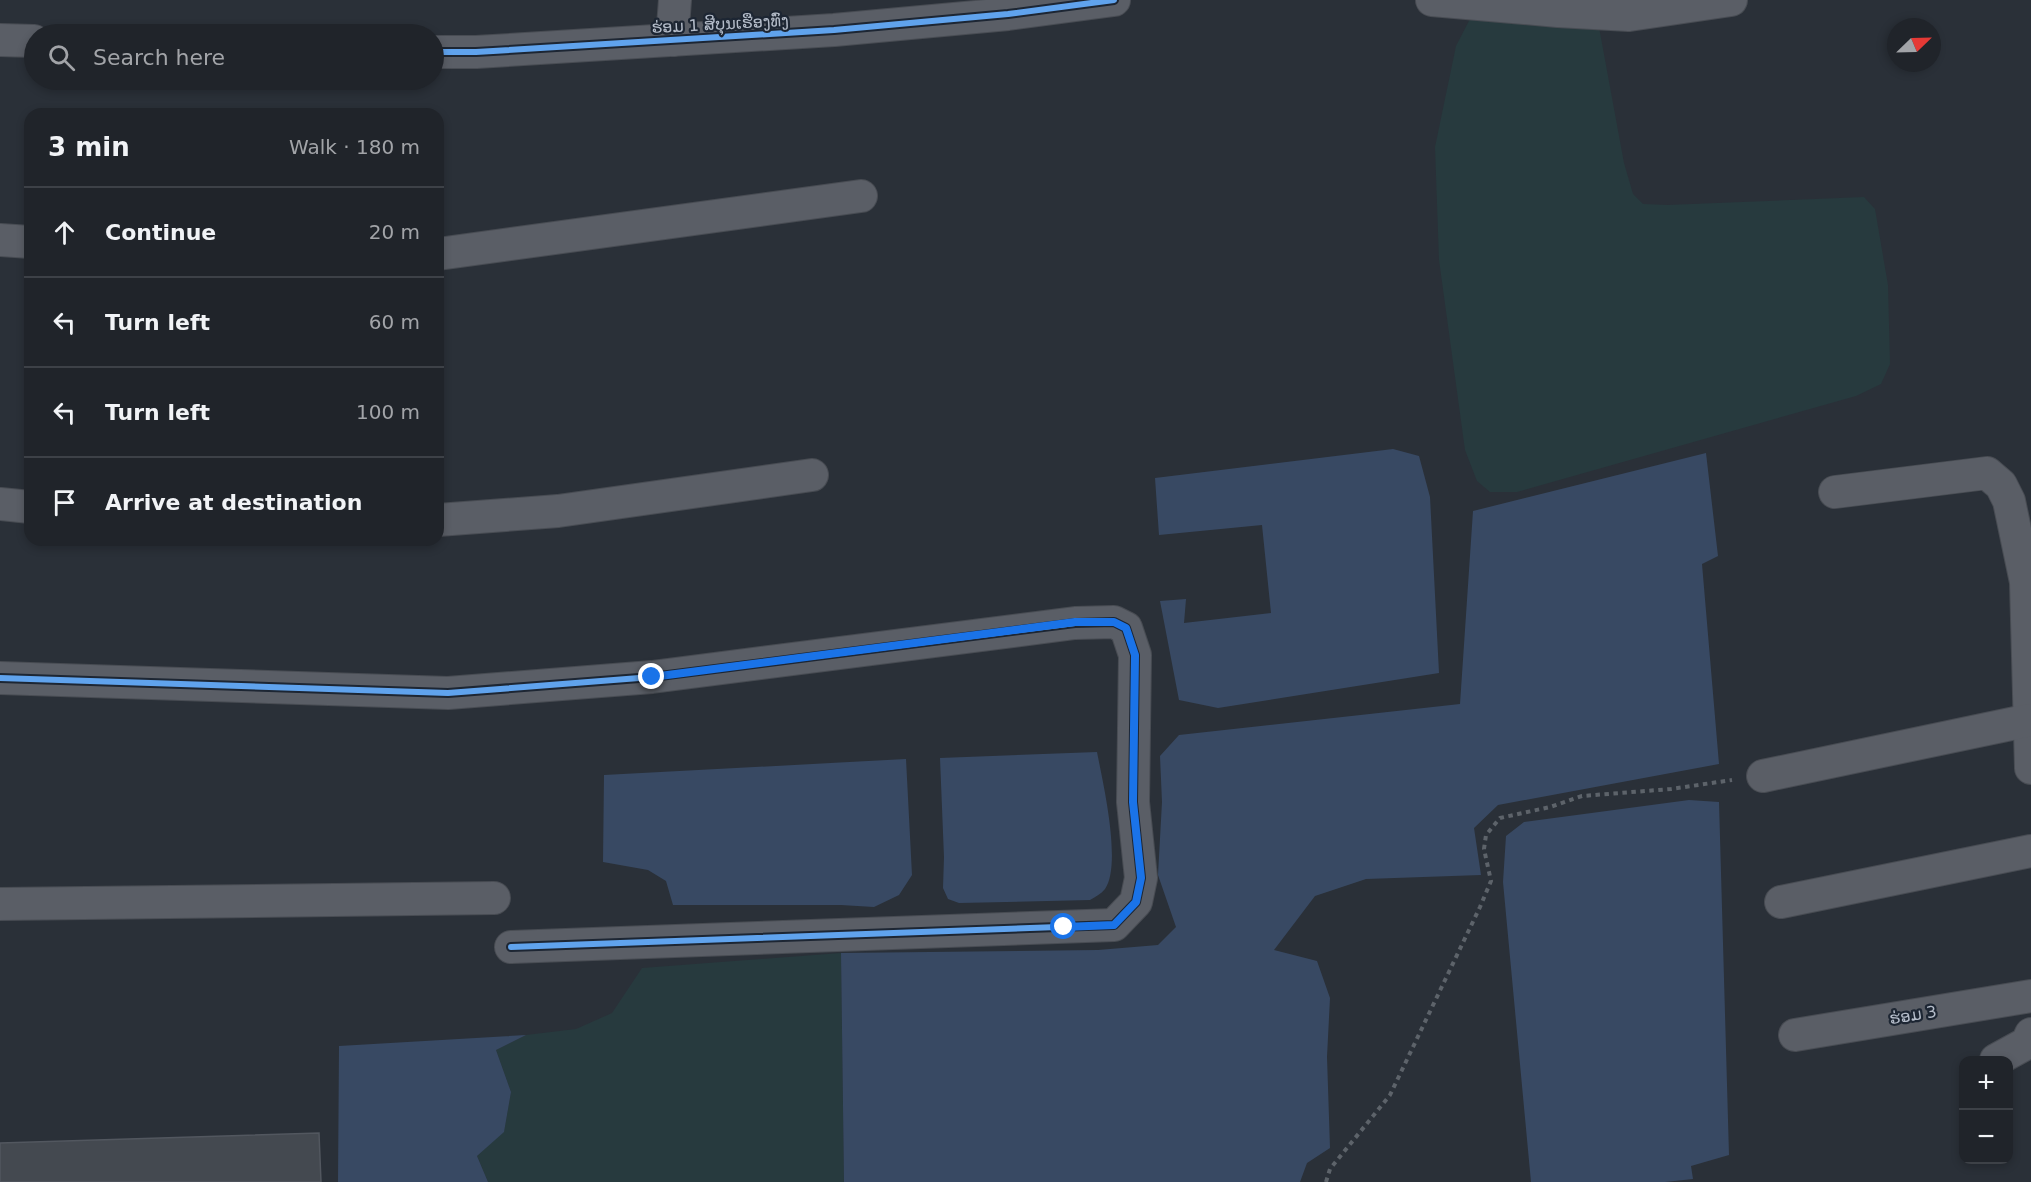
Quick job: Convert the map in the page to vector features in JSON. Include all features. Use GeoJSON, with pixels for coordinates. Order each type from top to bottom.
{"type":"FeatureCollection","features":[{"type":"Feature","properties":{"kind":"street"},"geometry":{"type":"LineString","coordinates":[[672,40],[675,0]]}},
{"type":"Feature","properties":{"kind":"street","name":"ຮ່ອມ 1 ສີບຸນເຮືອງທົ່ງ"},"geometry":{"type":"LineString","coordinates":[[444,52],[476,52],[834,30],[1008,14],[1114,0]]}},
{"type":"Feature","properties":{"kind":"street"},"geometry":{"type":"LineString","coordinates":[[1432,0],[1629,15],[1731,0]]}},
{"type":"Feature","properties":{"kind":"street"},"geometry":{"type":"LineString","coordinates":[[0,40],[24,41]]}},
{"type":"Feature","properties":{"kind":"street"},"geometry":{"type":"LineString","coordinates":[[444,253],[861,196]]}},
{"type":"Feature","properties":{"kind":"street"},"geometry":{"type":"LineString","coordinates":[[0,240],[24,242]]}},
{"type":"Feature","properties":{"kind":"street"},"geometry":{"type":"LineString","coordinates":[[1835,492],[1987,473],[2001,486],[2009,501],[2029,582],[2031,768]]}},
{"type":"Feature","properties":{"kind":"street"},"geometry":{"type":"LineString","coordinates":[[444,520],[558,511],[812,475]]}},
{"type":"Feature","properties":{"kind":"street"},"geometry":{"type":"LineString","coordinates":[[0,504],[24,506]]}},
{"type":"Feature","properties":{"kind":"street"},"geometry":{"type":"LineString","coordinates":[[0,678],[448,693],[652,677],[1075,622],[1114,622],[1126,628],[1135,655],[1133,802],[1141,878],[1136,902],[1114,925],[511,946]]}},
{"type":"Feature","properties":{"kind":"street"},"geometry":{"type":"LineString","coordinates":[[1763,776],[2030,720]]}},
{"type":"Feature","properties":{"kind":"street"},"geometry":{"type":"LineString","coordinates":[[1781,902],[2031,851]]}},
{"type":"Feature","properties":{"kind":"street"},"geometry":{"type":"LineString","coordinates":[[0,904],[494,898]]}},
{"type":"Feature","properties":{"kind":"street","name":"ຮ່ອມ 3"},"geometry":{"type":"LineString","coordinates":[[1795,1035],[2031,996]]}},
{"type":"Feature","properties":{"kind":"street"},"geometry":{"type":"LineString","coordinates":[[2003,1056],[2026,1043],[2031,1034]]}},
{"type":"Feature","properties":{"kind":"path"},"geometry":{"type":"LineString","coordinates":[[1326,1182],[1330,1169],[1390,1095],[1480,907],[1491,881],[1485,849],[1486,835],[1500,818],[1550,807],[1582,796],[1671,789],[1763,776]]}},
{"type":"Feature","properties":{"kind":"green space"},"geometry":{"type":"Polygon","coordinates":[[[1594,0],[1624,163],[1633,194],[1643,204],[1667,205],[1864,197],[1875,209],[1888,285],[1890,364],[1881,384],[1856,396],[1517,492],[1490,492],[1477,481],[1465,450],[1439,260],[1435,147],[1456,46],[1471,17],[1594,0]]]}},
{"type":"Feature","properties":{"kind":"green space"},"geometry":{"type":"Polygon","coordinates":[[[841,953],[844,1182],[488,1182],[477,1156],[504,1131],[511,1092],[496,1050],[526,1035],[576,1029],[612,1013],[642,968],[841,953]]]}},
{"type":"Feature","properties":{"kind":"water"},"geometry":{"type":"Polygon","coordinates":[[[1393,449],[1419,456],[1430,497],[1439,673],[1218,708],[1179,700],[1160,601],[1186,599],[1184,623],[1271,613],[1262,525],[1159,535],[1155,478],[1393,449]]]}},
{"type":"Feature","properties":{"kind":"water"},"geometry":{"type":"Polygon","coordinates":[[[1706,453],[1718,556],[1702,564],[1719,764],[1498,805],[1474,828],[1481,875],[1366,879],[1315,896],[1274,950],[1317,961],[1330,998],[1327,1057],[1330,1148],[1307,1163],[1300,1182],[844,1182],[841,953],[1098,950],[1158,945],[1176,927],[1158,875],[1162,802],[1160,756],[1179,735],[1460,704],[1473,511],[1706,453]]]}},
{"type":"Feature","properties":{"kind":"water"},"geometry":{"type":"Polygon","coordinates":[[[1097,752],[1112,843],[1110,877],[1103,891],[1090,900],[959,903],[948,899],[943,888],[940,758],[1097,752]]]}},
{"type":"Feature","properties":{"kind":"water"},"geometry":{"type":"Polygon","coordinates":[[[906,759],[912,875],[899,895],[874,907],[673,905],[666,881],[648,870],[603,862],[604,775],[906,759]]]}},
{"type":"Feature","properties":{"kind":"water"},"geometry":{"type":"Polygon","coordinates":[[[1689,800],[1719,802],[1729,1155],[1691,1166],[1693,1179],[1665,1182],[1531,1182],[1503,882],[1506,836],[1524,822],[1689,800]]]}},
{"type":"Feature","properties":{"kind":"water"},"geometry":{"type":"Polygon","coordinates":[[[526,1035],[496,1050],[511,1092],[504,1132],[477,1156],[488,1182],[338,1182],[339,1046],[526,1035]]]}},
{"type":"Feature","properties":{"kind":"building"},"geometry":{"type":"Polygon","coordinates":[[[319,1133],[321,1182],[0,1182],[0,1143],[319,1133]]]}},
{"type":"Feature","properties":{"kind":"cycle path"},"geometry":{"type":"LineString","coordinates":[[444,52],[476,52],[834,30],[1008,14],[1114,0]]}},
{"type":"Feature","properties":{"kind":"cycle path"},"geometry":{"type":"LineString","coordinates":[[0,678],[448,693],[652,677],[1075,623],[1114,622],[1126,628],[1135,655],[1133,802],[1141,878],[1136,902],[1114,925],[511,947]]}},
{"type":"Feature","properties":{"kind":"route"},"geometry":{"type":"LineString","coordinates":[[652,677],[1075,622],[1114,622],[1126,628],[1135,655],[1133,802],[1141,878],[1136,902],[1114,925],[1064,927]]}}]}
